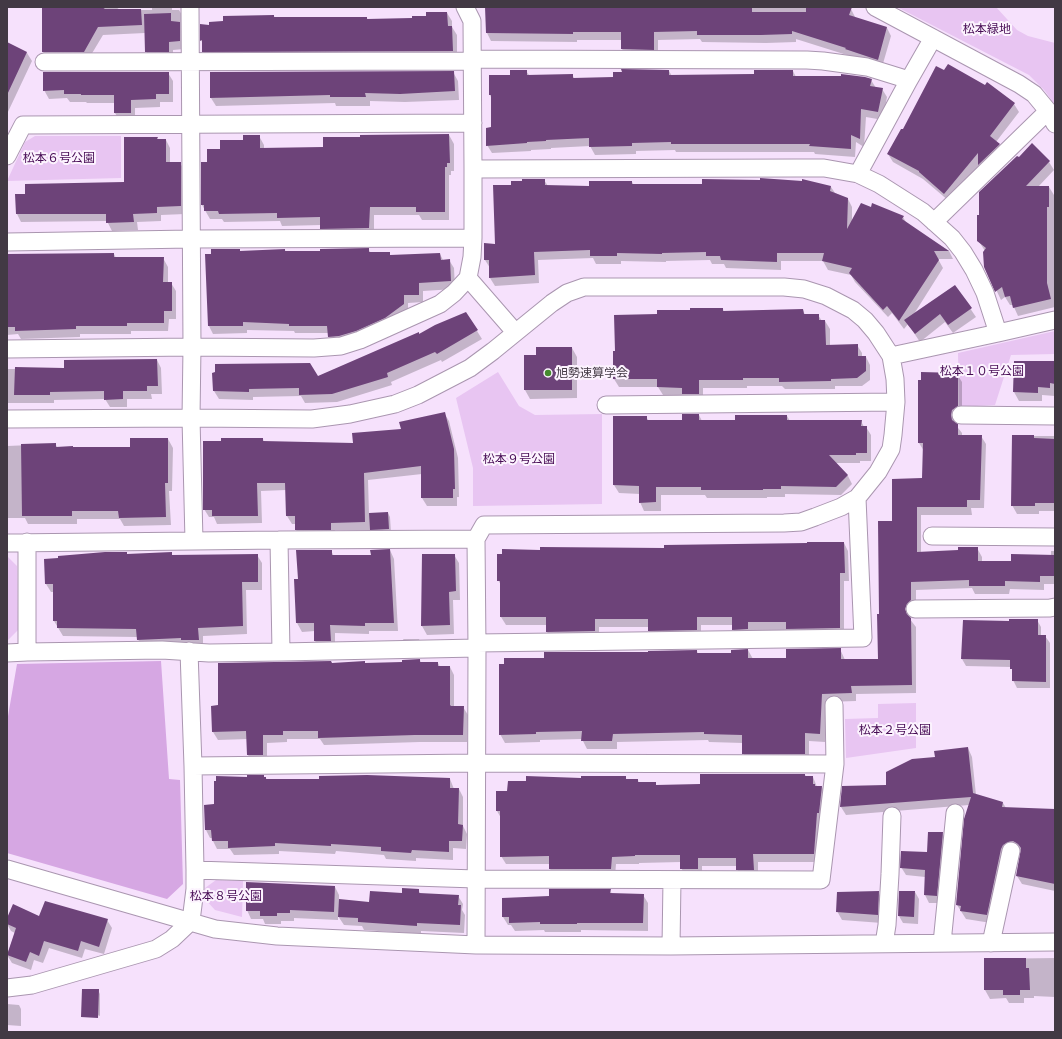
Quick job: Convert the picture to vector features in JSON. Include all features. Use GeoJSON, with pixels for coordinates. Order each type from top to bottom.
{"type":"FeatureCollection","features":[{"type":"Feature","properties":{"kind":"street"},"geometry":{"type":"LineString","coordinates":[[190,7],[192,347],[190,418],[194,540]]}},
{"type":"Feature","properties":{"kind":"street"},"geometry":{"type":"LineString","coordinates":[[7,349],[192,347],[314,348],[341,346],[360,340],[440,304],[454,293],[468,278],[473,238],[474,169],[472,21],[466,7]]}},
{"type":"Feature","properties":{"kind":"street"},"geometry":{"type":"LineString","coordinates":[[875,7],[1019,84],[1034,94],[1052,118],[934,222]]}},
{"type":"Feature","properties":{"kind":"street"},"geometry":{"type":"LineString","coordinates":[[858,174],[933,38]]}},
{"type":"Feature","properties":{"kind":"street"},"geometry":{"type":"LineString","coordinates":[[44,62],[812,60],[867,67],[909,80]]}},
{"type":"Feature","properties":{"kind":"street"},"geometry":{"type":"LineString","coordinates":[[7,156],[23,125],[473,123]]}},
{"type":"Feature","properties":{"kind":"street"},"geometry":{"type":"LineString","coordinates":[[474,169],[824,168],[858,174],[879,184],[923,212],[952,238],[963,252],[986,293],[998,333]]}},
{"type":"Feature","properties":{"kind":"street"},"geometry":{"type":"LineString","coordinates":[[7,242],[191,239],[473,238]]}},
{"type":"Feature","properties":{"kind":"street"},"geometry":{"type":"LineString","coordinates":[[468,278],[515,332]]}},
{"type":"Feature","properties":{"kind":"street"},"geometry":{"type":"LineString","coordinates":[[7,419],[312,419],[350,414],[395,404],[418,395],[470,368],[552,303],[567,293],[584,287],[784,287],[804,289],[826,296],[853,310],[865,320],[876,333],[891,356],[895,379],[896,402],[891,449],[878,472],[857,498],[815,518],[801,522],[484,525],[476,539],[476,945]]}},
{"type":"Feature","properties":{"kind":"street"},"geometry":{"type":"LineString","coordinates":[[891,356],[1055,320]]}},
{"type":"Feature","properties":{"kind":"street"},"geometry":{"type":"LineString","coordinates":[[606,405],[896,402]]}},
{"type":"Feature","properties":{"kind":"street"},"geometry":{"type":"LineString","coordinates":[[961,415],[1055,416]]}},
{"type":"Feature","properties":{"kind":"street"},"geometry":{"type":"LineString","coordinates":[[7,653],[162,650],[209,653],[281,652],[477,646],[864,638],[857,498]]}},
{"type":"Feature","properties":{"kind":"street"},"geometry":{"type":"LineString","coordinates":[[932,536],[1055,537]]}},
{"type":"Feature","properties":{"kind":"street"},"geometry":{"type":"LineString","coordinates":[[7,543],[194,540],[476,539]]}},
{"type":"Feature","properties":{"kind":"street"},"geometry":{"type":"LineString","coordinates":[[279,540],[281,652]]}},
{"type":"Feature","properties":{"kind":"street"},"geometry":{"type":"LineString","coordinates":[[27,542],[27,652]]}},
{"type":"Feature","properties":{"kind":"street"},"geometry":{"type":"LineString","coordinates":[[915,609],[1055,607]]}},
{"type":"Feature","properties":{"kind":"street"},"geometry":{"type":"LineString","coordinates":[[7,988],[32,985],[156,949],[172,939],[191,921],[195,889],[195,870],[189,651]]}},
{"type":"Feature","properties":{"kind":"street"},"geometry":{"type":"LineString","coordinates":[[195,870],[476,879],[821,880],[835,764],[834,705]]}},
{"type":"Feature","properties":{"kind":"street"},"geometry":{"type":"LineString","coordinates":[[193,766],[477,763],[835,764]]}},
{"type":"Feature","properties":{"kind":"street"},"geometry":{"type":"LineString","coordinates":[[942,943],[955,814]]}},
{"type":"Feature","properties":{"kind":"street"},"geometry":{"type":"LineString","coordinates":[[884,944],[887,925],[892,816]]}},
{"type":"Feature","properties":{"kind":"street"},"geometry":{"type":"LineString","coordinates":[[991,943],[1011,851]]}},
{"type":"Feature","properties":{"kind":"street"},"geometry":{"type":"LineString","coordinates":[[7,869],[215,929],[277,936],[476,945],[671,946],[1055,942]]}},
{"type":"Feature","properties":{"kind":"street"},"geometry":{"type":"LineString","coordinates":[[671,946],[672,880]]}},
{"type":"Feature","properties":{"kind":"green space","name":"松本緑地"},"geometry":{"type":"Polygon","coordinates":[[[897,7],[996,7],[1017,30],[1028,36],[1055,43],[1055,105],[1045,91],[1029,75],[897,7]]]}},
{"type":"Feature","properties":{"kind":"green space","name":"松本６号公園"},"geometry":{"type":"Polygon","coordinates":[[[35,136],[121,136],[121,178],[7,181],[25,142],[35,136]]]}},
{"type":"Feature","properties":{"kind":"green space","name":"松本１０号公園"},"geometry":{"type":"Polygon","coordinates":[[[1055,331],[1055,354],[1011,355],[995,405],[959,407],[958,353],[1055,331]]]}},
{"type":"Feature","properties":{"kind":"green space","name":"松本９号公園"},"geometry":{"type":"Polygon","coordinates":[[[498,372],[519,406],[535,415],[602,414],[602,504],[473,506],[473,468],[456,398],[498,372]]]}},
{"type":"Feature","properties":{"kind":"green space"},"geometry":{"type":"Polygon","coordinates":[[[7,556],[17,566],[18,630],[7,641],[7,556]]]}},
{"type":"Feature","properties":{"kind":"green space","name":"松本２号公園"},"geometry":{"type":"Polygon","coordinates":[[[916,703],[916,748],[846,758],[845,719],[878,718],[878,704],[916,703]]]}},
{"type":"Feature","properties":{"kind":"green space","name":"松本８号公園"},"geometry":{"type":"Polygon","coordinates":[[[216,880],[243,881],[242,917],[215,910],[204,898],[205,888],[216,880]]]}},
{"type":"Feature","properties":{"kind":"shaded area"},"geometry":{"type":"Polygon","coordinates":[[[161,661],[169,779],[180,780],[183,884],[167,899],[7,853],[7,722],[17,664],[161,661]]]}},
{"type":"Feature","properties":{"kind":"building"},"geometry":{"type":"Polygon","coordinates":[[[42,7],[102,7],[105,9],[141,9],[142,25],[98,27],[84,52],[42,52],[42,7]]]}},
{"type":"Feature","properties":{"kind":"building"},"geometry":{"type":"Polygon","coordinates":[[[485,7],[752,7],[752,12],[806,12],[806,7],[852,7],[849,15],[887,27],[878,60],[792,31],[792,34],[761,35],[697,35],[697,31],[654,32],[654,50],[621,49],[621,32],[573,32],[573,34],[486,33],[485,7]]]}},
{"type":"Feature","properties":{"kind":"building"},"geometry":{"type":"Polygon","coordinates":[[[426,12],[447,12],[448,26],[452,26],[453,51],[202,52],[202,40],[200,41],[200,24],[209,25],[209,22],[223,21],[223,16],[274,15],[274,17],[367,17],[367,19],[412,18],[412,16],[426,16],[426,12]]]}},
{"type":"Feature","properties":{"kind":"building"},"geometry":{"type":"Polygon","coordinates":[[[171,13],[171,21],[180,22],[180,41],[169,42],[169,52],[145,52],[144,14],[171,13]]]}},
{"type":"Feature","properties":{"kind":"building"},"geometry":{"type":"Polygon","coordinates":[[[7,42],[27,52],[7,95],[7,42]]]}},
{"type":"Feature","properties":{"kind":"building"},"geometry":{"type":"Polygon","coordinates":[[[948,64],[985,85],[987,82],[1015,103],[990,136],[1000,144],[978,165],[978,153],[944,194],[919,171],[887,154],[901,129],[903,129],[936,66],[944,70],[948,64]]]}},
{"type":"Feature","properties":{"kind":"building"},"geometry":{"type":"Polygon","coordinates":[[[621,69],[669,70],[669,75],[754,74],[754,70],[793,70],[793,76],[841,76],[841,74],[865,77],[872,79],[870,86],[883,88],[878,112],[861,109],[860,139],[851,135],[851,149],[809,146],[810,144],[671,144],[671,142],[632,143],[632,146],[589,147],[589,138],[546,140],[486,146],[486,128],[491,127],[491,95],[489,95],[489,75],[510,75],[510,70],[527,70],[527,75],[573,74],[573,78],[613,77],[613,72],[622,72],[621,69]]]}},
{"type":"Feature","properties":{"kind":"building"},"geometry":{"type":"Polygon","coordinates":[[[454,71],[455,91],[400,94],[365,93],[366,97],[330,97],[330,95],[210,98],[210,72],[454,71]]]}},
{"type":"Feature","properties":{"kind":"building"},"geometry":{"type":"Polygon","coordinates":[[[43,72],[169,72],[169,94],[156,94],[156,99],[131,100],[131,113],[114,113],[114,95],[64,94],[64,90],[43,91],[43,72]]]}},
{"type":"Feature","properties":{"kind":"building"},"geometry":{"type":"Polygon","coordinates":[[[449,134],[450,163],[447,163],[447,167],[445,167],[445,212],[416,212],[416,207],[370,207],[369,228],[320,229],[320,217],[277,218],[277,213],[219,214],[218,211],[204,211],[204,205],[201,205],[201,162],[207,162],[207,149],[220,149],[220,140],[243,140],[243,135],[260,135],[260,148],[323,147],[323,137],[449,134]]]}},
{"type":"Feature","properties":{"kind":"building"},"geometry":{"type":"Polygon","coordinates":[[[124,137],[158,137],[157,139],[166,139],[166,162],[181,162],[181,206],[157,207],[157,213],[133,214],[134,222],[106,223],[106,214],[16,214],[15,194],[25,194],[25,184],[124,182],[124,137]]]}},
{"type":"Feature","properties":{"kind":"building"},"geometry":{"type":"Polygon","coordinates":[[[1032,143],[1050,161],[1026,186],[1049,186],[1049,207],[1047,207],[1047,283],[1051,299],[1013,308],[1010,296],[1005,297],[1002,287],[995,292],[984,267],[983,252],[986,248],[977,241],[979,192],[1017,156],[1019,157],[1032,143]]]}},
{"type":"Feature","properties":{"kind":"building"},"geometry":{"type":"Polygon","coordinates":[[[760,178],[802,181],[802,179],[831,186],[830,191],[848,198],[847,229],[861,203],[871,207],[872,203],[904,216],[902,219],[949,251],[934,251],[939,260],[899,321],[887,306],[883,310],[849,273],[852,268],[822,261],[824,253],[777,253],[777,262],[721,260],[720,256],[706,256],[706,252],[662,254],[617,253],[617,256],[590,256],[590,250],[534,252],[535,275],[489,278],[489,260],[484,260],[484,243],[495,244],[493,185],[511,185],[511,181],[522,181],[522,179],[545,179],[545,185],[589,186],[589,181],[632,181],[632,184],[702,184],[702,179],[760,180],[760,178]]]}},
{"type":"Feature","properties":{"kind":"building"},"geometry":{"type":"Polygon","coordinates":[[[369,248],[369,252],[390,252],[390,255],[440,253],[441,260],[450,259],[451,281],[419,283],[419,295],[404,295],[404,304],[385,318],[356,331],[339,336],[328,337],[327,326],[289,326],[289,324],[243,322],[243,326],[208,326],[205,254],[211,254],[211,249],[240,249],[240,251],[285,249],[285,251],[320,251],[320,249],[369,248]]]}},
{"type":"Feature","properties":{"kind":"building"},"geometry":{"type":"Polygon","coordinates":[[[114,253],[114,257],[164,257],[163,282],[172,282],[172,311],[164,311],[164,323],[127,323],[127,326],[76,326],[76,329],[15,331],[15,327],[7,327],[7,254],[114,253]]]}},
{"type":"Feature","properties":{"kind":"building"},"geometry":{"type":"Polygon","coordinates":[[[955,285],[972,308],[948,325],[940,314],[915,334],[904,320],[955,285]]]}},
{"type":"Feature","properties":{"kind":"building"},"geometry":{"type":"Polygon","coordinates":[[[690,308],[723,308],[723,311],[803,309],[804,314],[819,314],[819,320],[825,320],[826,345],[858,344],[858,356],[866,356],[866,371],[857,378],[831,379],[831,381],[779,382],[779,378],[699,380],[699,394],[682,394],[682,388],[657,387],[657,379],[613,379],[613,351],[615,351],[614,315],[657,314],[657,310],[690,310],[690,308]]]}},
{"type":"Feature","properties":{"kind":"building"},"geometry":{"type":"Polygon","coordinates":[[[466,312],[478,330],[437,354],[435,352],[387,373],[388,377],[332,394],[299,395],[299,388],[249,389],[249,392],[213,391],[212,373],[215,372],[215,364],[310,363],[318,376],[419,332],[419,334],[435,325],[466,312]]]}},
{"type":"Feature","properties":{"kind":"building","name":"旭勢速算学会"},"geometry":{"type":"Polygon","coordinates":[[[536,347],[572,347],[572,390],[524,390],[524,355],[536,355],[536,347]]]}},
{"type":"Feature","properties":{"kind":"building"},"geometry":{"type":"Polygon","coordinates":[[[157,359],[158,386],[147,386],[147,391],[123,391],[123,399],[104,400],[104,391],[50,392],[50,395],[14,395],[15,367],[64,368],[64,360],[157,359]]]}},
{"type":"Feature","properties":{"kind":"building"},"geometry":{"type":"Polygon","coordinates":[[[1014,361],[1055,361],[1055,384],[1050,383],[1050,388],[1038,387],[1038,393],[1013,392],[1014,361]]]}},
{"type":"Feature","properties":{"kind":"building"},"geometry":{"type":"Polygon","coordinates":[[[921,372],[958,373],[958,406],[952,410],[952,420],[958,424],[958,435],[982,435],[980,500],[967,500],[967,507],[917,507],[917,552],[958,550],[958,547],[978,547],[978,561],[1011,561],[1011,554],[1055,555],[1055,576],[1040,576],[1040,582],[1005,581],[1005,586],[969,586],[969,580],[911,582],[911,600],[905,609],[911,618],[912,685],[851,686],[852,693],[822,694],[820,734],[805,733],[805,754],[742,754],[742,735],[704,734],[704,732],[613,734],[612,741],[581,741],[582,731],[536,732],[536,734],[499,735],[499,664],[504,664],[504,658],[544,658],[544,652],[648,652],[697,650],[697,653],[731,653],[731,650],[748,649],[748,658],[786,658],[786,649],[841,648],[841,659],[878,659],[878,521],[892,521],[892,479],[922,478],[923,443],[918,443],[918,380],[921,380],[921,372]]]}},
{"type":"Feature","properties":{"kind":"building"},"geometry":{"type":"Polygon","coordinates":[[[445,412],[454,449],[455,489],[453,489],[453,498],[421,498],[421,466],[364,473],[365,522],[331,523],[331,530],[295,530],[295,516],[286,516],[285,483],[257,483],[258,516],[212,516],[212,510],[203,510],[203,441],[221,441],[221,438],[263,438],[263,441],[353,443],[352,433],[401,429],[399,422],[445,412]]]}},
{"type":"Feature","properties":{"kind":"building"},"geometry":{"type":"Polygon","coordinates":[[[682,414],[699,414],[699,420],[735,420],[735,415],[787,415],[787,420],[862,420],[861,426],[867,426],[867,453],[856,453],[856,455],[829,455],[848,475],[836,487],[781,486],[781,489],[763,490],[701,490],[701,487],[656,487],[656,502],[639,503],[639,486],[613,485],[613,416],[647,416],[647,420],[682,420],[682,414]]]}},
{"type":"Feature","properties":{"kind":"building"},"geometry":{"type":"Polygon","coordinates":[[[1012,435],[1034,435],[1034,438],[1055,439],[1055,503],[1035,503],[1035,506],[1011,506],[1012,435]]]}},
{"type":"Feature","properties":{"kind":"building"},"geometry":{"type":"Polygon","coordinates":[[[130,438],[168,438],[168,483],[165,483],[166,517],[119,518],[118,511],[72,511],[72,516],[22,516],[21,444],[56,443],[56,447],[130,447],[130,438]]]}},
{"type":"Feature","properties":{"kind":"building"},"geometry":{"type":"Polygon","coordinates":[[[388,512],[389,529],[370,530],[369,513],[388,512]]]}},
{"type":"Feature","properties":{"kind":"building"},"geometry":{"type":"Polygon","coordinates":[[[844,542],[845,573],[840,573],[840,628],[786,629],[786,622],[748,622],[748,629],[732,630],[732,617],[697,617],[697,630],[648,631],[648,619],[595,619],[595,631],[546,632],[546,617],[500,617],[500,581],[497,581],[497,554],[502,554],[502,549],[540,550],[540,547],[664,548],[664,545],[844,542]]]}},
{"type":"Feature","properties":{"kind":"building"},"geometry":{"type":"Polygon","coordinates":[[[390,549],[394,623],[365,623],[365,626],[330,625],[331,641],[314,641],[314,623],[296,623],[294,579],[298,579],[296,550],[332,550],[332,555],[371,555],[370,550],[390,549]]]}},
{"type":"Feature","properties":{"kind":"building"},"geometry":{"type":"Polygon","coordinates":[[[105,552],[127,552],[127,554],[172,552],[172,555],[258,554],[258,582],[242,582],[243,626],[198,628],[199,640],[181,640],[181,638],[137,640],[136,629],[57,628],[57,621],[53,621],[53,584],[45,584],[44,559],[58,558],[58,556],[105,552]]]}},
{"type":"Feature","properties":{"kind":"building"},"geometry":{"type":"Polygon","coordinates":[[[422,554],[455,554],[456,591],[449,592],[450,625],[421,626],[422,554]]]}},
{"type":"Feature","properties":{"kind":"building"},"geometry":{"type":"Polygon","coordinates":[[[1009,619],[1038,619],[1038,635],[1046,635],[1046,682],[1012,681],[1010,660],[961,659],[963,620],[1009,621],[1009,619]]]}},
{"type":"Feature","properties":{"kind":"building"},"geometry":{"type":"Polygon","coordinates":[[[420,659],[420,662],[438,662],[438,666],[450,666],[450,705],[464,706],[463,735],[318,738],[318,731],[283,731],[283,735],[263,735],[263,755],[247,755],[246,731],[212,732],[211,706],[218,705],[218,663],[331,661],[332,663],[365,661],[365,663],[402,662],[402,660],[420,659]]]}},
{"type":"Feature","properties":{"kind":"building"},"geometry":{"type":"Polygon","coordinates":[[[968,747],[973,793],[1003,802],[1002,807],[1055,809],[1055,884],[1016,876],[1021,848],[1013,841],[1008,842],[1003,845],[1001,849],[987,915],[960,911],[961,906],[956,905],[964,819],[971,797],[840,807],[842,786],[886,785],[886,772],[912,759],[935,757],[934,751],[968,747]]]}},
{"type":"Feature","properties":{"kind":"building"},"geometry":{"type":"Polygon","coordinates":[[[700,774],[805,774],[805,776],[813,776],[813,784],[815,784],[815,786],[822,786],[819,813],[817,813],[814,854],[753,854],[754,870],[736,870],[736,858],[698,858],[698,869],[680,869],[680,855],[635,855],[612,857],[611,869],[549,869],[549,856],[500,857],[500,811],[496,811],[496,791],[507,791],[508,781],[526,781],[526,776],[581,778],[581,776],[626,776],[626,779],[638,779],[638,782],[656,782],[656,785],[700,784],[700,774]]]}},
{"type":"Feature","properties":{"kind":"building"},"geometry":{"type":"Polygon","coordinates":[[[247,775],[264,775],[266,779],[319,779],[319,776],[367,775],[450,778],[450,788],[459,788],[458,824],[463,825],[462,841],[449,841],[449,852],[412,850],[411,853],[381,851],[381,847],[331,844],[331,846],[275,843],[275,846],[228,848],[228,841],[212,841],[211,830],[205,830],[204,805],[214,804],[214,781],[216,781],[216,776],[247,777],[247,775]]]}},
{"type":"Feature","properties":{"kind":"building"},"geometry":{"type":"Polygon","coordinates":[[[928,832],[943,832],[937,896],[924,895],[925,870],[900,868],[901,851],[927,852],[928,832]]]}},
{"type":"Feature","properties":{"kind":"building"},"geometry":{"type":"Polygon","coordinates":[[[246,882],[335,886],[334,912],[290,910],[290,913],[277,913],[277,916],[260,916],[260,911],[246,911],[246,882]]]}},
{"type":"Feature","properties":{"kind":"building"},"geometry":{"type":"Polygon","coordinates":[[[402,888],[419,889],[419,893],[459,895],[458,905],[461,905],[460,925],[417,923],[417,926],[358,922],[358,918],[338,917],[339,899],[369,902],[370,891],[402,893],[402,888]]]}},
{"type":"Feature","properties":{"kind":"building"},"geometry":{"type":"Polygon","coordinates":[[[549,889],[611,889],[610,893],[644,894],[643,923],[509,923],[509,917],[502,917],[502,898],[549,896],[549,889]]]}},
{"type":"Feature","properties":{"kind":"building"},"geometry":{"type":"Polygon","coordinates":[[[879,891],[878,915],[836,912],[837,892],[879,891]]]}},
{"type":"Feature","properties":{"kind":"building"},"geometry":{"type":"Polygon","coordinates":[[[899,891],[915,891],[914,917],[898,916],[899,891]]]}},
{"type":"Feature","properties":{"kind":"building"},"geometry":{"type":"Polygon","coordinates":[[[45,901],[108,919],[99,947],[81,941],[78,951],[44,941],[39,956],[30,952],[26,962],[7,955],[16,928],[7,924],[7,918],[13,904],[39,916],[45,901]]]}},
{"type":"Feature","properties":{"kind":"building"},"geometry":{"type":"Polygon","coordinates":[[[984,958],[1026,958],[1026,968],[1029,968],[1030,990],[1020,990],[1020,995],[1003,995],[1003,990],[984,990],[984,958]]]}},
{"type":"Feature","properties":{"kind":"building"},"geometry":{"type":"Polygon","coordinates":[[[82,989],[99,989],[98,1018],[81,1017],[82,989]]]}},
{"type":"Feature","properties":{"kind":"place","name":"旭勢速算学会"},"geometry":{"type":"Point","coordinates":[548,373]}}]}
